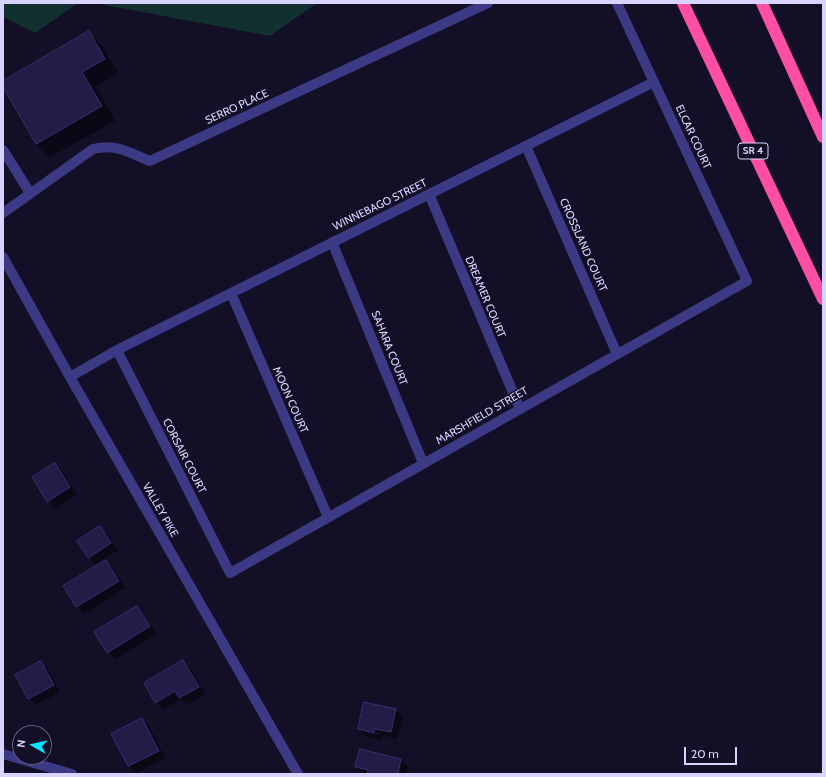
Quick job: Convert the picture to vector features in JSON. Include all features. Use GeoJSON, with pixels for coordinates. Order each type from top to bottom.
{"type":"FeatureCollection","features":[{"type":"Feature","properties":{"kind":"highway","name":"SR 4"},"geometry":{"type":"LineString","coordinates":[[683,3],[823,298]]}},
{"type":"Feature","properties":{"kind":"highway"},"geometry":{"type":"LineString","coordinates":[[762,3],[823,137]]}},
{"type":"Feature","properties":{"kind":"street","name":"SERRO PLACE"},"geometry":{"type":"LineString","coordinates":[[3,213],[93,148],[104,146],[117,147],[150,161],[488,3]]}},
{"type":"Feature","properties":{"kind":"street","name":"ELCAR COURT"},"geometry":{"type":"LineString","coordinates":[[617,3],[746,280]]}},
{"type":"Feature","properties":{"kind":"street","name":"WINNEBAGO STREET"},"geometry":{"type":"LineString","coordinates":[[70,377],[116,350],[654,82]]}},
{"type":"Feature","properties":{"kind":"street","name":"CROSSLAND COURT"},"geometry":{"type":"LineString","coordinates":[[526,146],[617,354]]}},
{"type":"Feature","properties":{"kind":"street"},"geometry":{"type":"LineString","coordinates":[[3,150],[30,193]]}},
{"type":"Feature","properties":{"kind":"street","name":"DREAMER COURT"},"geometry":{"type":"LineString","coordinates":[[429,194],[520,409]]}},
{"type":"Feature","properties":{"kind":"street","name":"SAHARA COURT"},"geometry":{"type":"LineString","coordinates":[[332,242],[423,463]]}},
{"type":"Feature","properties":{"kind":"street","name":"VALLEY PIKE"},"geometry":{"type":"LineString","coordinates":[[4,261],[298,774]]}},
{"type":"Feature","properties":{"kind":"street","name":"MARSHFIELD STREET"},"geometry":{"type":"LineString","coordinates":[[230,572],[746,280]]}},
{"type":"Feature","properties":{"kind":"street","name":"MOON COURT"},"geometry":{"type":"LineString","coordinates":[[230,293],[328,517]]}},
{"type":"Feature","properties":{"kind":"street","name":"CORSAIR COURT"},"geometry":{"type":"LineString","coordinates":[[116,350],[230,572]]}},
{"type":"Feature","properties":{"kind":"street"},"geometry":{"type":"LineString","coordinates":[[3,754],[72,774]]}},
{"type":"Feature","properties":{"kind":"green space"},"geometry":{"type":"Polygon","coordinates":[[[3,3],[78,3],[35,33],[3,17],[3,3]]]}},
{"type":"Feature","properties":{"kind":"green space"},"geometry":{"type":"Polygon","coordinates":[[[94,3],[317,3],[270,36],[94,3]]]}},
{"type":"Feature","properties":{"kind":"building"},"geometry":{"type":"Polygon","coordinates":[[[89,31],[105,59],[82,72],[102,106],[36,144],[3,87],[3,81],[89,31]]]}},
{"type":"Feature","properties":{"kind":"building"},"geometry":{"type":"Polygon","coordinates":[[[55,463],[70,487],[47,502],[32,477],[55,463]]]}},
{"type":"Feature","properties":{"kind":"building"},"geometry":{"type":"Polygon","coordinates":[[[100,526],[111,543],[88,558],[77,541],[100,526]]]}},
{"type":"Feature","properties":{"kind":"building"},"geometry":{"type":"Polygon","coordinates":[[[106,560],[119,581],[76,607],[63,586],[106,560]]]}},
{"type":"Feature","properties":{"kind":"building"},"geometry":{"type":"Polygon","coordinates":[[[137,606],[150,626],[107,653],[94,632],[137,606]]]}},
{"type":"Feature","properties":{"kind":"building"},"geometry":{"type":"Polygon","coordinates":[[[183,660],[199,687],[179,698],[175,691],[155,703],[144,683],[183,660]]]}},
{"type":"Feature","properties":{"kind":"building"},"geometry":{"type":"Polygon","coordinates":[[[41,661],[54,685],[28,699],[15,675],[41,661]]]}},
{"type":"Feature","properties":{"kind":"building"},"geometry":{"type":"Polygon","coordinates":[[[364,702],[396,709],[391,732],[375,729],[374,733],[358,729],[364,702]]]}},
{"type":"Feature","properties":{"kind":"building"},"geometry":{"type":"Polygon","coordinates":[[[142,718],[159,751],[128,766],[111,734],[142,718]]]}},
{"type":"Feature","properties":{"kind":"building"},"geometry":{"type":"Polygon","coordinates":[[[360,749],[401,759],[398,774],[367,774],[368,770],[355,767],[360,749]]]}}]}
